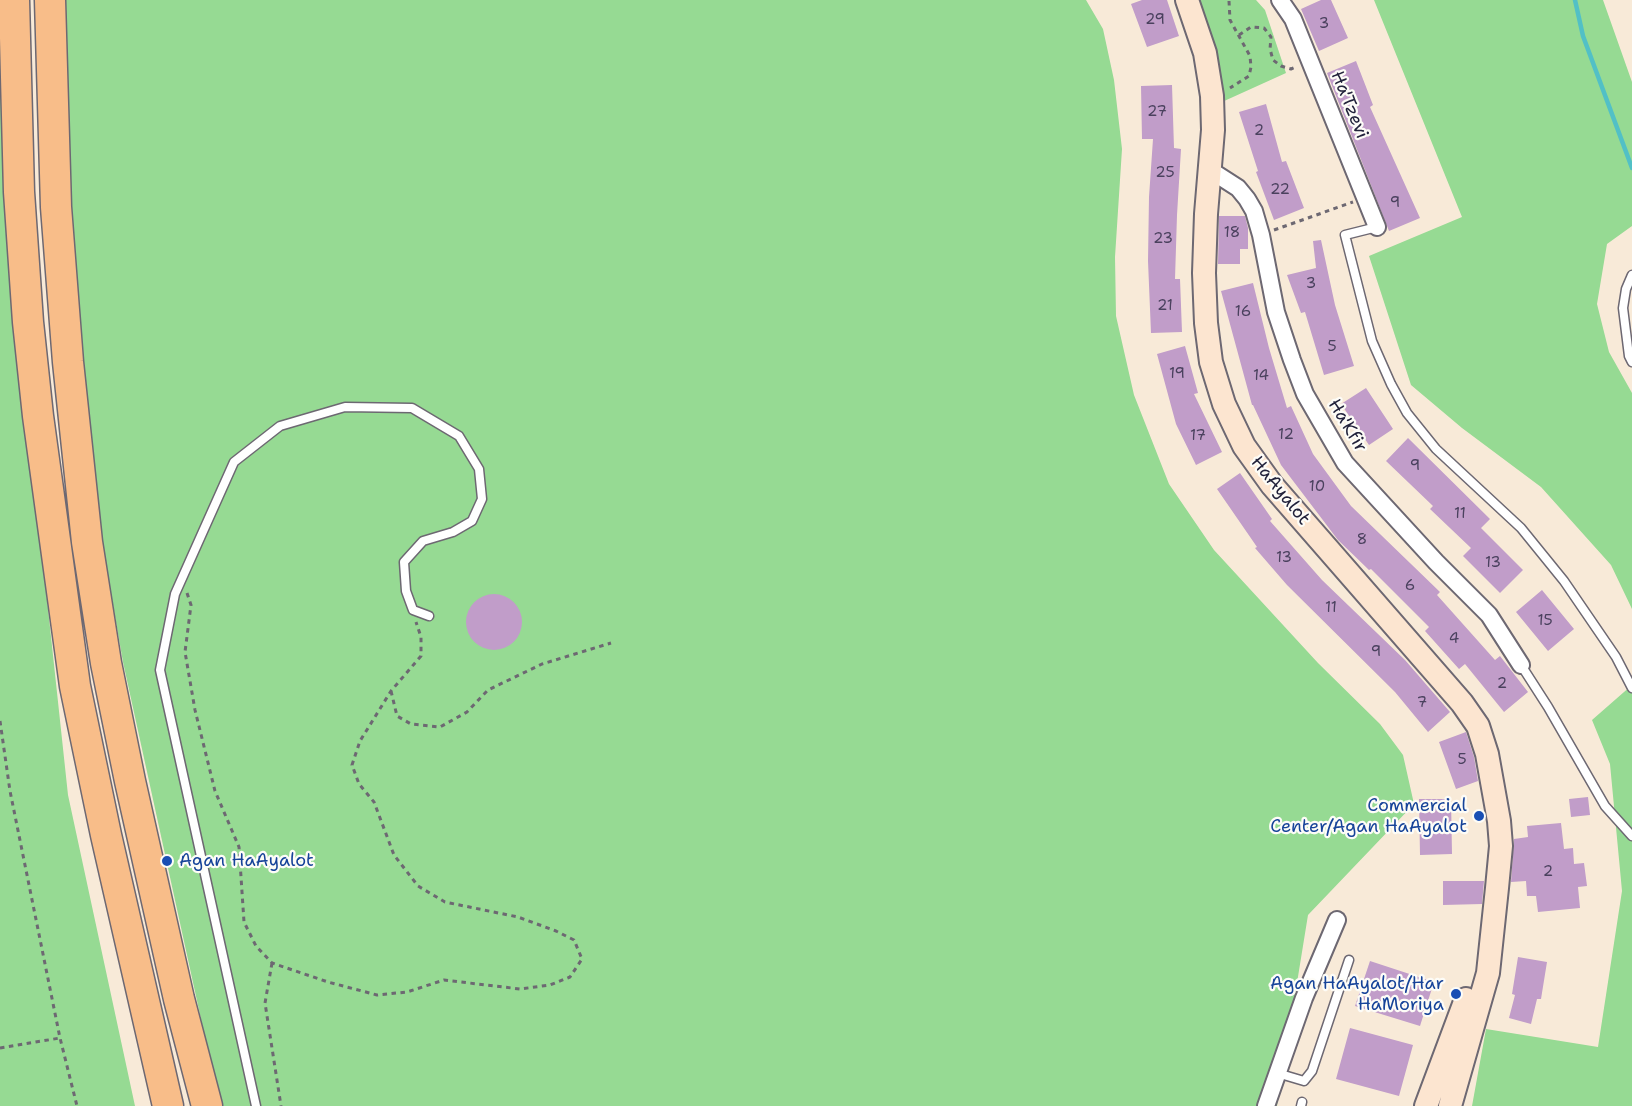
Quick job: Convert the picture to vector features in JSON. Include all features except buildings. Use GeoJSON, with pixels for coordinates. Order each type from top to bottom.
{"type":"FeatureCollection","features":[{"type":"Feature","properties":{"kind":"highway"},"geometry":{"type":"LineString","coordinates":[[14,0],[19,192],[28,322],[38,416],[75,686],[106,835],[168,1106]]}},
{"type":"Feature","properties":{"kind":"highway"},"geometry":{"type":"LineString","coordinates":[[50,0],[56,207],[68,362],[87,542],[106,663],[130,781],[179,999],[207,1106]]}},
{"type":"Feature","properties":{"kind":"street","name":"HaAyalot"},"geometry":{"type":"LineString","coordinates":[[1187,0],[1205,53],[1212,96],[1214,130],[1204,261],[1210,362],[1224,404],[1244,446],[1272,485],[1462,704],[1478,726],[1487,754],[1499,820],[1501,846],[1492,931]]}},
{"type":"Feature","properties":{"kind":"street","name":"Ha'Tzevi"},"geometry":{"type":"LineString","coordinates":[[1280,0],[1293,19],[1377,227]]}},
{"type":"Feature","properties":{"kind":"street","name":"Ha'Kfir"},"geometry":{"type":"LineString","coordinates":[[1210,170],[1230,183],[1247,199],[1254,211],[1276,312],[1292,360],[1305,394],[1345,463],[1436,562],[1489,615],[1521,665]]}},
{"type":"Feature","properties":{"kind":"street"},"geometry":{"type":"LineString","coordinates":[[1266,1106],[1305,998],[1337,920]]}},
{"type":"Feature","properties":{"kind":"street"},"geometry":{"type":"LineString","coordinates":[[1426,1106],[1492,931]]}},
{"type":"Feature","properties":{"kind":"street"},"geometry":{"type":"LineString","coordinates":[[1450,1106],[1488,973],[1492,931]]}},
{"type":"Feature","properties":{"kind":"lane"},"geometry":{"type":"LineString","coordinates":[[1377,227],[1345,235],[1372,341],[1391,384],[1407,412],[1436,449],[1521,528],[1564,581],[1616,657],[1632,688]]}},
{"type":"Feature","properties":{"kind":"lane"},"geometry":{"type":"LineString","coordinates":[[1632,275],[1626,289],[1623,308],[1629,356],[1632,362]]}},
{"type":"Feature","properties":{"kind":"lane"},"geometry":{"type":"LineString","coordinates":[[256,1106],[160,670],[175,594],[234,462],[280,426],[345,407],[412,408],[459,435],[480,469],[482,499],[472,521],[453,532],[423,541],[404,562],[406,591],[413,610],[429,616]]}},
{"type":"Feature","properties":{"kind":"lane"},"geometry":{"type":"LineString","coordinates":[[1521,665],[1605,806],[1632,836]]}},
{"type":"Feature","properties":{"kind":"lane"},"geometry":{"type":"LineString","coordinates":[[1277,1073],[1304,1081],[1312,1071],[1349,960]]}},
{"type":"Feature","properties":{"kind":"path"},"geometry":{"type":"LineString","coordinates":[[1212,96],[1236,86],[1249,76],[1251,67],[1250,56],[1230,20],[1229,1]]}},
{"type":"Feature","properties":{"kind":"path"},"geometry":{"type":"LineString","coordinates":[[1239,36],[1251,27],[1264,28],[1271,37],[1270,49],[1273,60],[1281,66],[1291,69],[1310,61]]}},
{"type":"Feature","properties":{"kind":"path"},"geometry":{"type":"LineString","coordinates":[[1261,235],[1365,198]]}},
{"type":"Feature","properties":{"kind":"path"},"geometry":{"type":"LineString","coordinates":[[183,577],[191,605],[185,652],[195,710],[215,791],[239,847],[244,922],[256,946],[272,963],[328,982],[377,995],[407,992],[444,980],[520,989],[550,985],[570,977],[582,959],[574,940],[518,917],[445,902],[417,886],[394,855],[374,802],[359,784],[352,765],[360,741],[391,691],[421,656],[421,637],[413,610]]}},
{"type":"Feature","properties":{"kind":"path"},"geometry":{"type":"LineString","coordinates":[[391,691],[397,716],[411,723],[440,727],[467,712],[488,690],[542,664],[611,643]]}},
{"type":"Feature","properties":{"kind":"path"},"geometry":{"type":"LineString","coordinates":[[0,721],[10,791],[60,1038],[77,1106]]}},
{"type":"Feature","properties":{"kind":"path"},"geometry":{"type":"LineString","coordinates":[[272,963],[265,1003],[281,1106]]}},
{"type":"Feature","properties":{"kind":"path"},"geometry":{"type":"LineString","coordinates":[[0,1048],[60,1038]]}},
{"type":"Feature","properties":{"kind":"green space"},"geometry":{"type":"Polygon","coordinates":[[[64,0],[1086,0],[1103,29],[1114,80],[1122,149],[1115,257],[1116,316],[1134,395],[1169,484],[1214,550],[1318,663],[1380,724],[1403,755],[1414,804],[1308,915],[1277,1106],[220,1106],[123,662],[71,366],[64,0]]]}},
{"type":"Feature","properties":{"kind":"green space"},"geometry":{"type":"Polygon","coordinates":[[[1199,0],[1256,0],[1265,10],[1286,73],[1222,102],[1219,66],[1199,0]]]}},
{"type":"Feature","properties":{"kind":"green space"},"geometry":{"type":"Polygon","coordinates":[[[1374,0],[1603,0],[1632,82],[1632,226],[1607,244],[1597,304],[1609,352],[1632,393],[1632,609],[1611,565],[1541,487],[1462,428],[1411,385],[1369,256],[1462,217],[1374,0]]]}},
{"type":"Feature","properties":{"kind":"green space"},"geometry":{"type":"Polygon","coordinates":[[[0,55],[8,236],[68,795],[135,1106],[0,1106],[0,55]]]}},
{"type":"Feature","properties":{"kind":"green space"},"geometry":{"type":"Polygon","coordinates":[[[1632,685],[1632,1106],[1472,1106],[1486,1029],[1598,1047],[1622,891],[1610,764],[1592,720],[1632,685]]]}},
{"type":"Feature","properties":{"kind":"waterway"},"geometry":{"type":"LineString","coordinates":[[1575,0],[1583,36],[1632,168]]}},
{"type":"Feature","properties":{"kind":"place","name":"Commercial Center/Agan HaAyalot"},"geometry":{"type":"Point","coordinates":[1479,816]}},
{"type":"Feature","properties":{"kind":"place","name":"Agan HaAyalot"},"geometry":{"type":"Point","coordinates":[167,861]}},
{"type":"Feature","properties":{"kind":"place","name":"Agan HaAyalot/Har HaMoriya"},"geometry":{"type":"Point","coordinates":[1456,994]}}]}
